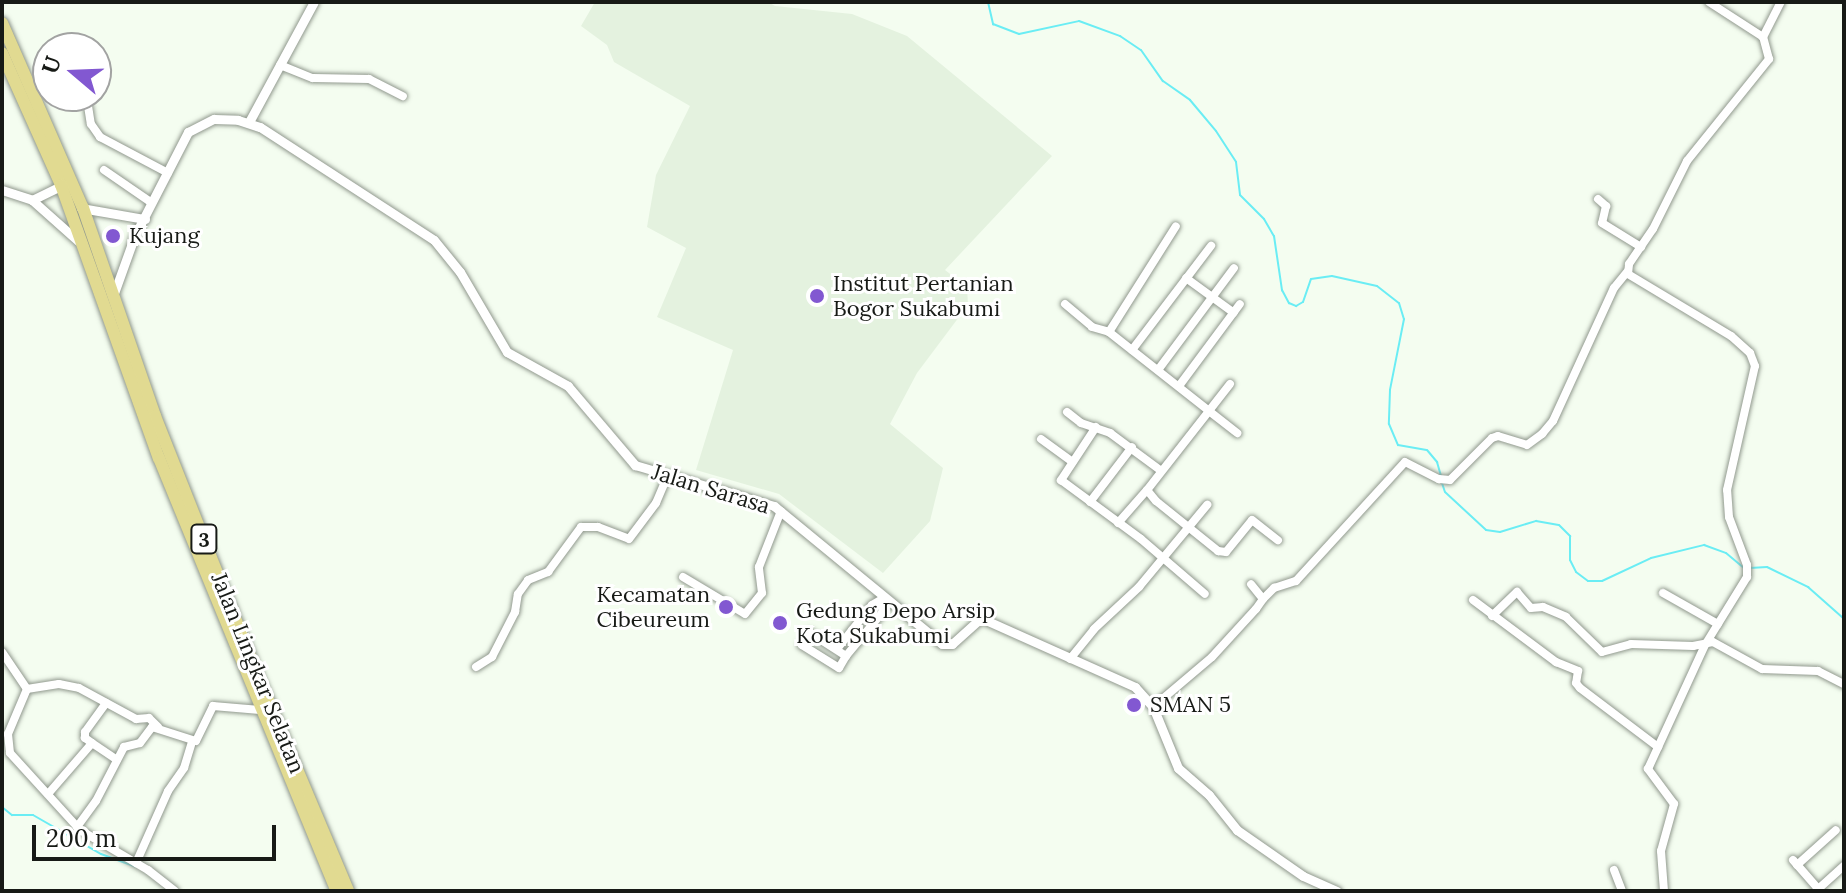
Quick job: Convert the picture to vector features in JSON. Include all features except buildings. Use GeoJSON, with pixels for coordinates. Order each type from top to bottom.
{"type":"FeatureCollection","features":[{"type":"Feature","properties":{"kind":"main road"},"geometry":{"type":"LineString","coordinates":[[2,23],[67,184]]}},
{"type":"Feature","properties":{"kind":"main road"},"geometry":{"type":"LineString","coordinates":[[2,53],[67,184]]}},
{"type":"Feature","properties":{"kind":"main road","name":"Jalan Lingkar Selatan"},"geometry":{"type":"LineString","coordinates":[[67,184],[113,296],[155,416],[337,891]]}},
{"type":"Feature","properties":{"kind":"main road","name":"Jalan Lingkar Selatan"},"geometry":{"type":"LineString","coordinates":[[76,208],[81,243],[154,444],[265,708],[348,891]]}},
{"type":"Feature","properties":{"kind":"street"},"geometry":{"type":"LineString","coordinates":[[113,296],[128,251],[183,139],[196,126],[214,119],[249,122],[314,2]]}},
{"type":"Feature","properties":{"kind":"street"},"geometry":{"type":"LineString","coordinates":[[1153,707],[1212,657],[1274,588],[1296,581],[1405,462],[1439,479],[1450,480],[1492,438],[1498,436],[1527,445],[1553,421],[1614,288],[1628,271],[1687,161],[1766,66],[1770,54],[1763,37],[1709,2]]}},
{"type":"Feature","properties":{"kind":"street"},"geometry":{"type":"LineString","coordinates":[[1763,37],[1781,2]]}},
{"type":"Feature","properties":{"kind":"street"},"geometry":{"type":"LineString","coordinates":[[280,65],[313,78],[369,79],[403,96]]}},
{"type":"Feature","properties":{"kind":"street"},"geometry":{"type":"LineString","coordinates":[[89,112],[91,124],[100,137],[168,173]]}},
{"type":"Feature","properties":{"kind":"street","name":"Jalan Sarasa"},"geometry":{"type":"LineString","coordinates":[[249,122],[283,140],[434,240],[460,272],[507,352],[568,386],[635,465],[667,477],[754,497],[781,511],[945,646],[955,642],[981,618],[1135,687],[1153,707],[1178,768],[1209,795],[1237,830],[1303,876],[1337,891]]}},
{"type":"Feature","properties":{"kind":"street"},"geometry":{"type":"LineString","coordinates":[[104,170],[152,203]]}},
{"type":"Feature","properties":{"kind":"street"},"geometry":{"type":"LineString","coordinates":[[32,200],[67,184]]}},
{"type":"Feature","properties":{"kind":"street"},"geometry":{"type":"LineString","coordinates":[[2,190],[32,200],[81,243]]}},
{"type":"Feature","properties":{"kind":"street"},"geometry":{"type":"LineString","coordinates":[[1598,199],[1606,206],[1602,223],[1641,247]]}},
{"type":"Feature","properties":{"kind":"street"},"geometry":{"type":"LineString","coordinates":[[76,208],[145,219]]}},
{"type":"Feature","properties":{"kind":"street"},"geometry":{"type":"LineString","coordinates":[[1109,332],[1176,226]]}},
{"type":"Feature","properties":{"kind":"street"},"geometry":{"type":"LineString","coordinates":[[1132,350],[1211,246]]}},
{"type":"Feature","properties":{"kind":"street"},"geometry":{"type":"LineString","coordinates":[[1158,370],[1234,268]]}},
{"type":"Feature","properties":{"kind":"street"},"geometry":{"type":"LineString","coordinates":[[1628,271],[1630,277],[1731,336],[1754,360],[1751,395],[1740,425],[1727,490],[1729,517],[1747,565],[1747,577],[1705,645],[1649,773],[1673,799],[1675,810],[1661,851],[1664,891]]}},
{"type":"Feature","properties":{"kind":"street"},"geometry":{"type":"LineString","coordinates":[[1186,278],[1234,313]]}},
{"type":"Feature","properties":{"kind":"street"},"geometry":{"type":"LineString","coordinates":[[1065,304],[1092,327],[1109,332],[1237,433]]}},
{"type":"Feature","properties":{"kind":"street"},"geometry":{"type":"LineString","coordinates":[[1179,386],[1240,304]]}},
{"type":"Feature","properties":{"kind":"street"},"geometry":{"type":"LineString","coordinates":[[1118,523],[1230,384]]}},
{"type":"Feature","properties":{"kind":"street"},"geometry":{"type":"LineString","coordinates":[[1067,412],[1081,423],[1096,427],[1132,447],[1160,470]]}},
{"type":"Feature","properties":{"kind":"street"},"geometry":{"type":"LineString","coordinates":[[1096,427],[1061,480],[1205,594]]}},
{"type":"Feature","properties":{"kind":"street"},"geometry":{"type":"LineString","coordinates":[[1041,439],[1073,462]]}},
{"type":"Feature","properties":{"kind":"street"},"geometry":{"type":"LineString","coordinates":[[1090,502],[1132,447]]}},
{"type":"Feature","properties":{"kind":"street"},"geometry":{"type":"LineString","coordinates":[[476,667],[492,657],[515,612],[518,594],[528,580],[548,572],[581,527],[598,527],[629,539],[656,503],[667,477]]}},
{"type":"Feature","properties":{"kind":"street"},"geometry":{"type":"LineString","coordinates":[[1147,490],[1187,529],[1222,552],[1252,520],[1278,540]]}},
{"type":"Feature","properties":{"kind":"street"},"geometry":{"type":"LineString","coordinates":[[1070,659],[1094,629],[1139,587],[1207,505]]}},
{"type":"Feature","properties":{"kind":"street"},"geometry":{"type":"LineString","coordinates":[[683,577],[745,614],[762,593],[759,567],[781,511]]}},
{"type":"Feature","properties":{"kind":"street"},"geometry":{"type":"LineString","coordinates":[[1251,584],[1263,599]]}},
{"type":"Feature","properties":{"kind":"street"},"geometry":{"type":"LineString","coordinates":[[1492,616],[1516,592],[1531,608],[1543,607],[1566,617],[1602,652],[1631,644],[1718,644],[1762,669],[1818,671],[1844,684]]}},
{"type":"Feature","properties":{"kind":"street"},"geometry":{"type":"LineString","coordinates":[[1663,593],[1718,624]]}},
{"type":"Feature","properties":{"kind":"street"},"geometry":{"type":"LineString","coordinates":[[837,649],[872,605],[884,598]]}},
{"type":"Feature","properties":{"kind":"street"},"geometry":{"type":"LineString","coordinates":[[846,656],[810,633],[801,641],[836,669],[882,613],[884,598]]}},
{"type":"Feature","properties":{"kind":"street"},"geometry":{"type":"LineString","coordinates":[[1473,600],[1556,662],[1578,671],[1576,683],[1580,688],[1658,747]]}},
{"type":"Feature","properties":{"kind":"street"},"geometry":{"type":"LineString","coordinates":[[2,652],[27,689]]}},
{"type":"Feature","properties":{"kind":"street"},"geometry":{"type":"LineString","coordinates":[[27,689],[68,685],[140,721],[149,718],[158,727],[192,741],[197,740],[213,706],[265,708]]}},
{"type":"Feature","properties":{"kind":"street"},"geometry":{"type":"LineString","coordinates":[[27,689],[7,744],[10,753],[77,827],[175,891]]}},
{"type":"Feature","properties":{"kind":"street"},"geometry":{"type":"LineString","coordinates":[[106,703],[84,735],[117,760]]}},
{"type":"Feature","properties":{"kind":"street"},"geometry":{"type":"LineString","coordinates":[[77,827],[96,801],[126,745],[138,744],[150,729],[158,727]]}},
{"type":"Feature","properties":{"kind":"street"},"geometry":{"type":"LineString","coordinates":[[136,863],[168,791],[184,768],[192,741]]}},
{"type":"Feature","properties":{"kind":"street"},"geometry":{"type":"LineString","coordinates":[[48,794],[92,743]]}},
{"type":"Feature","properties":{"kind":"street"},"geometry":{"type":"LineString","coordinates":[[1836,830],[1795,862],[1818,890],[1844,866]]}},
{"type":"Feature","properties":{"kind":"street"},"geometry":{"type":"LineString","coordinates":[[1614,870],[1622,891]]}},
{"type":"Feature","properties":{"kind":"shaded area","name":"Institut Pertanian Bogor Sukabumi"},"geometry":{"type":"Polygon","coordinates":[[[595,2],[768,2],[775,6],[852,14],[907,36],[1052,156],[945,270],[967,287],[968,305],[917,373],[890,424],[943,468],[930,521],[883,573],[779,494],[696,470],[733,350],[657,317],[686,248],[647,227],[656,175],[690,106],[614,62],[607,45],[581,26],[595,2]]]}},
{"type":"Feature","properties":{"kind":"waterway"},"geometry":{"type":"LineString","coordinates":[[988,2],[993,24],[1019,34],[1079,21],[1120,36],[1141,50],[1163,81],[1190,100],[1216,131],[1236,162],[1240,195],[1264,219],[1274,236],[1282,290],[1289,303],[1296,306],[1303,302],[1311,279],[1332,276],[1377,286],[1399,303],[1404,319],[1390,390],[1389,424],[1398,445],[1427,450],[1437,462],[1441,476]]}},
{"type":"Feature","properties":{"kind":"waterway"},"geometry":{"type":"LineString","coordinates":[[1442,483],[1445,492],[1486,530],[1500,532],[1536,521],[1559,525],[1570,536],[1570,560],[1576,572],[1588,581],[1602,581],[1651,558],[1704,545],[1726,553],[1744,568]]}},
{"type":"Feature","properties":{"kind":"waterway"},"geometry":{"type":"LineString","coordinates":[[1750,568],[1767,567],[1808,587],[1844,619]]}},
{"type":"Feature","properties":{"kind":"waterway"},"geometry":{"type":"LineString","coordinates":[[2,807],[12,815],[33,815],[101,854],[137,867]]}},
{"type":"Feature","properties":{"kind":"place","name":"Kujang"},"geometry":{"type":"Point","coordinates":[113,236]}},
{"type":"Feature","properties":{"kind":"place","name":"Institut Pertanian Bogor Sukabumi"},"geometry":{"type":"Point","coordinates":[817,296]}},
{"type":"Feature","properties":{"kind":"place","name":"Kecamatan Cibeureum"},"geometry":{"type":"Point","coordinates":[726,607]}},
{"type":"Feature","properties":{"kind":"place","name":"Gedung Depo Arsip Kota Sukabumi"},"geometry":{"type":"Point","coordinates":[780,623]}},
{"type":"Feature","properties":{"kind":"place","name":"SMAN 5"},"geometry":{"type":"Point","coordinates":[1134,705]}}]}
